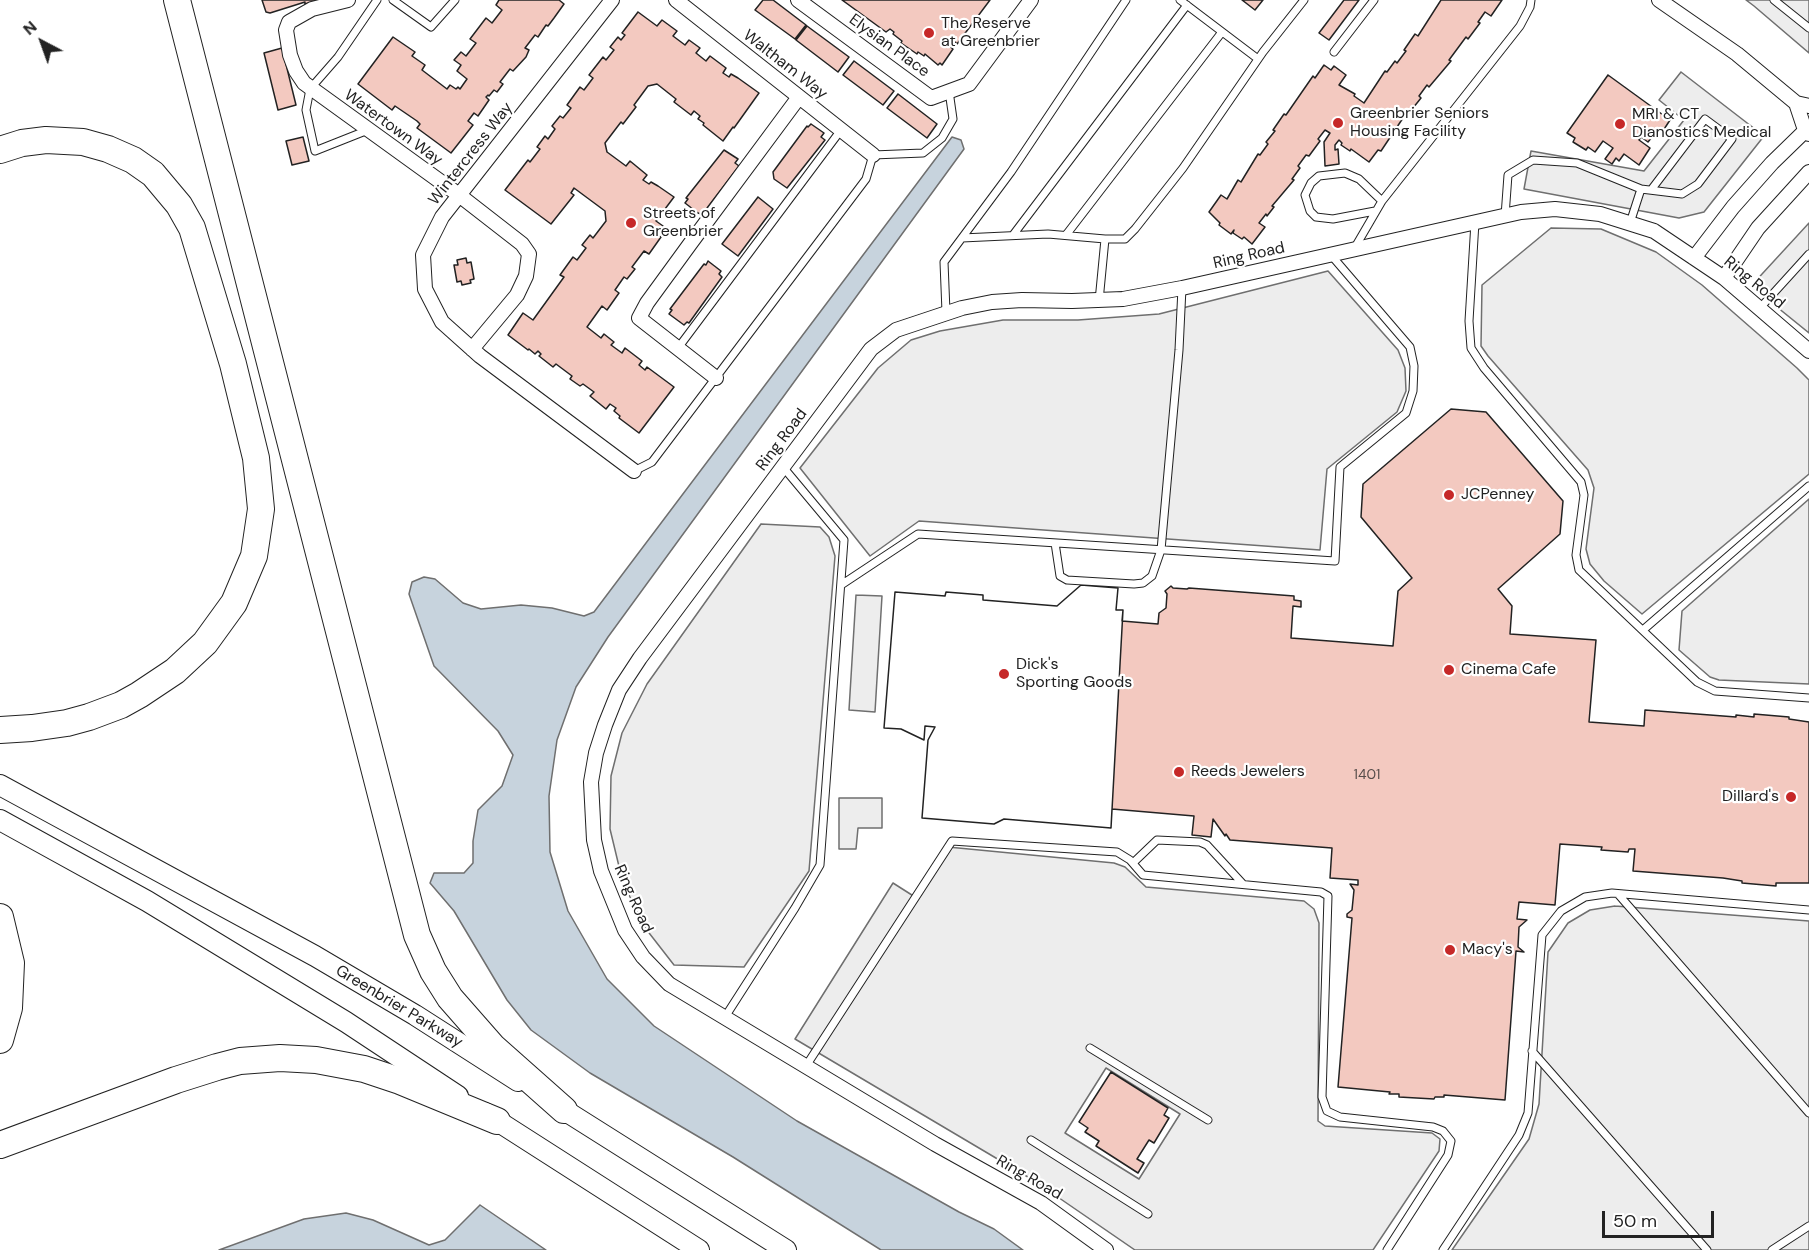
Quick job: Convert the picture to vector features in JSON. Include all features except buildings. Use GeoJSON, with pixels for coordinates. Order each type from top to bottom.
{"type":"FeatureCollection","features":[{"type":"Feature","properties":{"kind":"highway"},"geometry":{"type":"LineString","coordinates":[[177,0],[417,935],[433,971],[450,998],[493,1047],[564,1110]]}},
{"type":"Feature","properties":{"kind":"highway"},"geometry":{"type":"LineString","coordinates":[[0,150],[22,143],[46,140],[83,142],[108,149],[133,160],[153,174],[179,205],[192,228],[233,364],[256,458],[261,509],[254,555],[238,596],[215,632],[175,671],[130,700],[89,717],[44,726],[0,730]]}},
{"type":"Feature","properties":{"kind":"highway"},"geometry":{"type":"LineString","coordinates":[[0,917],[11,963],[9,1008],[0,1040]]}},
{"type":"Feature","properties":{"kind":"highway"},"geometry":{"type":"LineString","coordinates":[[0,1145],[217,1067],[240,1061],[280,1058],[315,1060],[364,1070],[400,1081],[497,1121]]}},
{"type":"Feature","properties":{"kind":"main road","name":"Greenbrier Parkway"},"geometry":{"type":"LineString","coordinates":[[0,785],[315,956],[415,1016],[786,1250]]}},
{"type":"Feature","properties":{"kind":"main road"},"geometry":{"type":"LineString","coordinates":[[0,820],[147,901],[346,1023],[699,1250]]}},
{"type":"Feature","properties":{"kind":"street","name":"Watertown Way"},"geometry":{"type":"LineString","coordinates":[[348,0],[312,9],[289,22],[286,30],[290,55],[296,72],[310,89],[459,195],[522,244],[529,254],[526,276],[517,295],[472,349]]}},
{"type":"Feature","properties":{"kind":"street","name":"Wintercress Way"},"geometry":{"type":"LineString","coordinates":[[612,0],[442,217],[423,255],[425,289],[442,322],[472,349],[634,471]]}},
{"type":"Feature","properties":{"kind":"street","name":"Waltham Way"},"geometry":{"type":"LineString","coordinates":[[676,0],[873,155]]}},
{"type":"Feature","properties":{"kind":"street","name":"Elysian Place"},"geometry":{"type":"LineString","coordinates":[[798,0],[931,98],[969,84],[1031,0]]}},
{"type":"Feature","properties":{"kind":"street"},"geometry":{"type":"LineString","coordinates":[[1663,1],[1803,104],[1808,130],[1772,163],[1733,207],[1694,258]]}},
{"type":"Feature","properties":{"kind":"street"},"geometry":{"type":"LineString","coordinates":[[716,378],[639,318],[647,303],[799,97]]}},
{"type":"Feature","properties":{"kind":"street"},"geometry":{"type":"LineString","coordinates":[[1724,278],[1758,228],[1809,172]]}},
{"type":"Feature","properties":{"kind":"street","name":"Ring Road"},"geometry":{"type":"LineString","coordinates":[[1106,1250],[1041,1203],[935,1144],[669,984],[643,957],[626,930],[609,895],[597,854],[591,811],[591,782],[596,753],[620,690],[640,658],[878,342],[896,330],[946,312],[992,302],[1123,299],[1182,288],[1475,222],[1555,209],[1600,214],[1654,231],[1724,278],[1809,351]]}},
{"type":"Feature","properties":{"kind":"lane"},"geometry":{"type":"LineString","coordinates":[[368,130],[315,151],[306,110],[310,89],[338,57],[377,0]]}},
{"type":"Feature","properties":{"kind":"lane"},"geometry":{"type":"LineString","coordinates":[[393,0],[431,27],[455,0]]}},
{"type":"Feature","properties":{"kind":"lane"},"geometry":{"type":"LineString","coordinates":[[946,312],[944,262],[1011,172],[1126,0]]}},
{"type":"Feature","properties":{"kind":"lane"},"geometry":{"type":"LineString","coordinates":[[1180,0],[1258,59]]}},
{"type":"Feature","properties":{"kind":"lane"},"geometry":{"type":"LineString","coordinates":[[962,238],[1048,234],[1125,239],[1183,168],[1258,59],[1304,0]]}},
{"type":"Feature","properties":{"kind":"lane"},"geometry":{"type":"LineString","coordinates":[[1334,52],[1374,0]]}},
{"type":"Feature","properties":{"kind":"lane"},"geometry":{"type":"LineString","coordinates":[[1354,249],[1382,201],[1520,26],[1530,7],[1531,0]]}},
{"type":"Feature","properties":{"kind":"lane"},"geometry":{"type":"LineString","coordinates":[[1774,0],[1809,28]]}},
{"type":"Feature","properties":{"kind":"lane"},"geometry":{"type":"LineString","coordinates":[[1013,235],[1187,5]]}},
{"type":"Feature","properties":{"kind":"lane"},"geometry":{"type":"LineString","coordinates":[[1066,235],[1222,32]]}},
{"type":"Feature","properties":{"kind":"lane"},"geometry":{"type":"LineString","coordinates":[[634,471],[652,462],[716,378],[866,179],[873,155],[923,153],[942,138],[953,119],[949,91]]}},
{"type":"Feature","properties":{"kind":"lane"},"geometry":{"type":"LineString","coordinates":[[1505,216],[1508,175],[1533,160],[1577,163],[1641,189],[1682,194],[1698,184],[1732,139],[1705,119],[1651,190]]}},
{"type":"Feature","properties":{"kind":"lane"},"geometry":{"type":"LineString","coordinates":[[678,348],[841,130]]}},
{"type":"Feature","properties":{"kind":"lane"},"geometry":{"type":"LineString","coordinates":[[1375,211],[1333,219],[1316,217],[1310,211],[1305,195],[1311,183],[1318,176],[1345,173],[1359,179],[1382,201]]}},
{"type":"Feature","properties":{"kind":"lane"},"geometry":{"type":"LineString","coordinates":[[1630,222],[1641,189]]}},
{"type":"Feature","properties":{"kind":"lane"},"geometry":{"type":"LineString","coordinates":[[1475,222],[1469,321],[1471,348],[1484,368],[1581,482],[1584,495],[1576,555],[1579,570],[1697,682],[1715,691],[1809,698]]}},
{"type":"Feature","properties":{"kind":"lane"},"geometry":{"type":"LineString","coordinates":[[1099,301],[1105,238]]}},
{"type":"Feature","properties":{"kind":"lane"},"geometry":{"type":"LineString","coordinates":[[1761,308],[1809,254]]}},
{"type":"Feature","properties":{"kind":"lane"},"geometry":{"type":"LineString","coordinates":[[841,585],[918,534],[1335,561],[1340,467],[1406,414],[1413,391],[1414,366],[1410,346],[1331,255]]}},
{"type":"Feature","properties":{"kind":"lane"},"geometry":{"type":"LineString","coordinates":[[1055,543],[1060,576],[1067,580],[1143,584],[1152,576],[1161,550],[1179,350],[1182,288]]}},
{"type":"Feature","properties":{"kind":"lane"},"geometry":{"type":"LineString","coordinates":[[725,1017],[820,865],[844,540],[783,467]]}},
{"type":"Feature","properties":{"kind":"lane"},"geometry":{"type":"LineString","coordinates":[[1643,630],[1809,486]]}},
{"type":"Feature","properties":{"kind":"lane"},"geometry":{"type":"LineString","coordinates":[[1132,863],[1157,840],[1200,842],[1207,845],[1243,884]]}},
{"type":"Feature","properties":{"kind":"lane"},"geometry":{"type":"LineString","coordinates":[[806,1066],[952,841],[1117,852],[1143,875],[1321,892],[1328,896],[1322,1097],[1327,1112],[1340,1117],[1433,1127],[1443,1131],[1451,1141],[1448,1155],[1387,1250]]}},
{"type":"Feature","properties":{"kind":"lane"},"geometry":{"type":"LineString","coordinates":[[1618,894],[1809,1113]]}},
{"type":"Feature","properties":{"kind":"lane"},"geometry":{"type":"LineString","coordinates":[[1443,1250],[1519,1135],[1528,1113],[1542,935],[1561,911],[1585,897],[1618,894],[1809,910]]}},
{"type":"Feature","properties":{"kind":"lane"},"geometry":{"type":"LineString","coordinates":[[1090,1048],[1208,1120]]}},
{"type":"Feature","properties":{"kind":"lane"},"geometry":{"type":"LineString","coordinates":[[1532,1051],[1707,1250]]}},
{"type":"Feature","properties":{"kind":"lane"},"geometry":{"type":"LineString","coordinates":[[1030,1140],[1148,1214]]}},
{"type":"Feature","properties":{"kind":"lane"},"geometry":{"type":"LineString","coordinates":[[1772,1250],[1809,1226]]}},
{"type":"Feature","properties":{"kind":"shaded area"},"geometry":{"type":"Polygon","coordinates":[[[1746,0],[1809,0],[1809,53],[1754,6],[1746,0]]]}},
{"type":"Feature","properties":{"kind":"shaded area"},"geometry":{"type":"Polygon","coordinates":[[[1681,72],[1764,136],[1704,212],[1679,218],[1524,189],[1531,151],[1644,171],[1684,120],[1659,100],[1681,72]]]}},
{"type":"Feature","properties":{"kind":"shaded area"},"geometry":{"type":"Polygon","coordinates":[[[952,137],[961,140],[964,149],[608,637],[576,687],[557,740],[549,796],[550,852],[568,911],[607,979],[654,1026],[797,1121],[959,1212],[994,1229],[1023,1250],[881,1250],[733,1157],[590,1073],[531,1030],[507,1000],[454,911],[430,883],[434,873],[464,873],[473,863],[473,841],[478,810],[502,786],[513,755],[498,731],[434,666],[409,594],[412,582],[424,577],[435,579],[463,603],[481,609],[521,605],[552,608],[584,616],[594,612],[952,137]]]}},
{"type":"Feature","properties":{"kind":"shaded area"},"geometry":{"type":"Polygon","coordinates":[[[1809,223],[1809,333],[1751,286],[1809,223]]]}},
{"type":"Feature","properties":{"kind":"shaded area"},"geometry":{"type":"Polygon","coordinates":[[[1551,228],[1601,229],[1656,252],[1702,285],[1809,380],[1809,474],[1642,614],[1604,581],[1590,564],[1586,549],[1594,488],[1588,470],[1481,346],[1482,285],[1551,228]]]}},
{"type":"Feature","properties":{"kind":"shaded area"},"geometry":{"type":"Polygon","coordinates":[[[1328,271],[1398,350],[1405,368],[1406,391],[1397,412],[1327,469],[1320,550],[919,521],[870,556],[800,468],[878,368],[911,340],[940,331],[1003,320],[1078,320],[1159,314],[1328,271]]]}},
{"type":"Feature","properties":{"kind":"shaded area"},"geometry":{"type":"Polygon","coordinates":[[[1809,499],[1809,684],[1719,680],[1710,677],[1679,650],[1682,611],[1809,499]]]}},
{"type":"Feature","properties":{"kind":"shaded area"},"geometry":{"type":"Polygon","coordinates":[[[761,524],[820,527],[829,537],[835,556],[809,871],[744,967],[674,965],[646,929],[623,883],[610,829],[611,776],[622,733],[647,684],[761,524]]]}},
{"type":"Feature","properties":{"kind":"shaded area"},"geometry":{"type":"Polygon","coordinates":[[[856,595],[882,596],[875,712],[849,710],[856,595]]]}},
{"type":"Feature","properties":{"kind":"shaded area"},"geometry":{"type":"Polygon","coordinates":[[[839,798],[882,798],[882,828],[858,828],[856,849],[839,849],[839,798]]]}},
{"type":"Feature","properties":{"kind":"shaded area"},"geometry":{"type":"Polygon","coordinates":[[[948,847],[1114,863],[1125,867],[1146,887],[1304,901],[1314,909],[1319,923],[1318,1121],[1325,1126],[1432,1133],[1440,1139],[1439,1151],[1373,1250],[1135,1250],[1033,1180],[795,1039],[893,883],[915,897],[948,847]],[[1106,1068],[1065,1133],[1139,1179],[1180,1114],[1106,1068]]]}},
{"type":"Feature","properties":{"kind":"shaded area"},"geometry":{"type":"Polygon","coordinates":[[[1615,906],[1809,921],[1809,1250],[1452,1250],[1529,1139],[1539,1104],[1548,952],[1568,923],[1590,910],[1615,906]]]}},
{"type":"Feature","properties":{"kind":"shaded area"},"geometry":{"type":"Polygon","coordinates":[[[480,1205],[546,1250],[219,1250],[304,1219],[346,1213],[373,1220],[429,1245],[445,1240],[480,1205]]]}},
{"type":"Feature","properties":{"kind":"place","name":"The Reserve at Greenbrier"},"geometry":{"type":"Point","coordinates":[929,33]}},
{"type":"Feature","properties":{"kind":"place","name":"Greenbrier Seniors Housing Facility"},"geometry":{"type":"Point","coordinates":[1338,123]}},
{"type":"Feature","properties":{"kind":"place","name":"MRI & CT Dianostics Medical"},"geometry":{"type":"Point","coordinates":[1620,124]}},
{"type":"Feature","properties":{"kind":"place","name":"Streets of Greenbrier"},"geometry":{"type":"Point","coordinates":[631,223]}},
{"type":"Feature","properties":{"kind":"place","name":"JCPenney"},"geometry":{"type":"Point","coordinates":[1449,495]}},
{"type":"Feature","properties":{"kind":"place","name":"Cinema Cafe"},"geometry":{"type":"Point","coordinates":[1449,670]}},
{"type":"Feature","properties":{"kind":"place","name":"Dick's Sporting Goods"},"geometry":{"type":"Point","coordinates":[1004,674]}},
{"type":"Feature","properties":{"kind":"place","name":"Reeds Jewelers"},"geometry":{"type":"Point","coordinates":[1179,772]}},
{"type":"Feature","properties":{"kind":"place","name":"Dillard's"},"geometry":{"type":"Point","coordinates":[1791,797]}},
{"type":"Feature","properties":{"kind":"place","name":"Macy's"},"geometry":{"type":"Point","coordinates":[1450,950]}}]}
